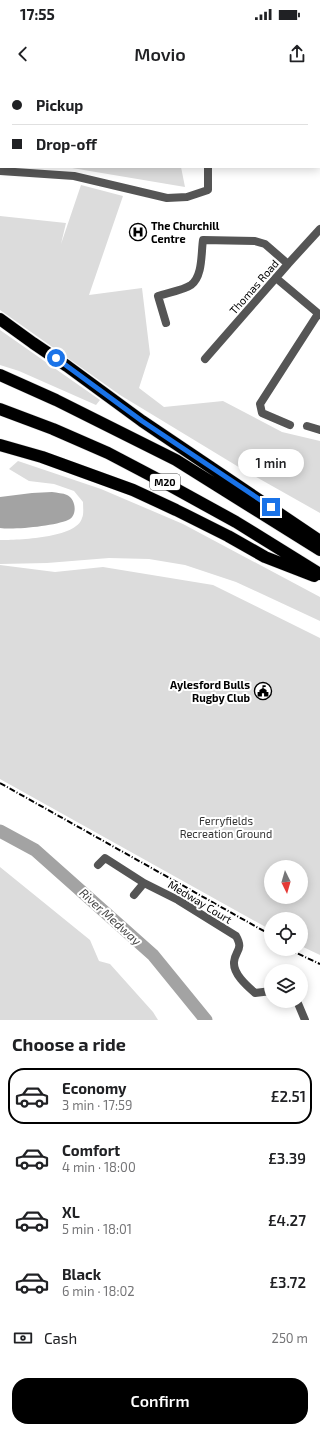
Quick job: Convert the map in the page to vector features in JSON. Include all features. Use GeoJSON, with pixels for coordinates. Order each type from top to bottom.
{"type":"FeatureCollection","features":[{"type":"Feature","properties":{"kind":"highway"},"geometry":{"type":"LineString","coordinates":[[0,319],[142,421],[320,541]]}},
{"type":"Feature","properties":{"kind":"highway","name":"M20"},"geometry":{"type":"LineString","coordinates":[[0,375],[56,400],[176,460],[320,550]]}},
{"type":"Feature","properties":{"kind":"highway","name":"M20"},"geometry":{"type":"LineString","coordinates":[[0,409],[53,429],[108,453],[236,522],[320,574]]}},
{"type":"Feature","properties":{"kind":"highway","name":"M20"},"geometry":{"type":"LineString","coordinates":[[0,445],[42,457],[132,490],[228,536],[265,557],[320,579]]}},
{"type":"Feature","properties":{"kind":"street"},"geometry":{"type":"LineString","coordinates":[[0,171],[74,176],[167,198],[186,197],[208,190],[208,168]]}},
{"type":"Feature","properties":{"kind":"street","name":"Thomas Road"},"geometry":{"type":"LineString","coordinates":[[205,359],[320,229]]}},
{"type":"Feature","properties":{"kind":"street"},"geometry":{"type":"LineString","coordinates":[[166,323],[158,296],[190,285],[197,279],[203,240],[255,241],[265,244],[288,264]]}},
{"type":"Feature","properties":{"kind":"street"},"geometry":{"type":"LineString","coordinates":[[276,278],[319,315],[260,404],[262,413],[290,425]]}},
{"type":"Feature","properties":{"kind":"street"},"geometry":{"type":"LineString","coordinates":[[307,426],[320,430]]}},
{"type":"Feature","properties":{"kind":"street","name":"Medway Court"},"geometry":{"type":"LineString","coordinates":[[98,865],[105,858],[144,883],[178,900],[236,936],[240,948],[235,957],[235,970],[248,987],[255,993],[264,992]]}},
{"type":"Feature","properties":{"kind":"street"},"geometry":{"type":"LineString","coordinates":[[134,895],[144,883]]}},
{"type":"Feature","properties":{"kind":"street"},"geometry":{"type":"LineString","coordinates":[[300,1008],[305,1020]]}},
{"type":"Feature","properties":{"kind":"green space"},"geometry":{"type":"Polygon","coordinates":[[[72,168],[181,168],[185,187],[72,168]]]}},
{"type":"Feature","properties":{"kind":"green space"},"geometry":{"type":"Polygon","coordinates":[[[81,185],[123,196],[89,295],[142,288],[150,354],[139,388],[164,407],[223,401],[282,432],[320,441],[320,513],[237,466],[120,395],[0,310],[0,216],[66,223],[61,244],[81,185]]]}},
{"type":"Feature","properties":{"kind":"green space"},"geometry":{"type":"Polygon","coordinates":[[[0,330],[100,400],[96,405],[19,371],[0,365],[0,330]]]}},
{"type":"Feature","properties":{"kind":"green space"},"geometry":{"type":"Polygon","coordinates":[[[18,461],[101,489],[183,524],[320,597],[320,621],[236,582],[185,565],[149,559],[109,558],[47,563],[0,564],[0,540],[33,538],[59,534],[78,525],[83,515],[83,502],[74,491],[54,484],[29,481],[9,469],[18,461]]]}},
{"type":"Feature","properties":{"kind":"green space","name":"Ferryfields Recreation Ground"},"geometry":{"type":"Polygon","coordinates":[[[0,565],[55,572],[103,567],[213,585],[320,638],[320,955],[308,949],[308,912],[264,912],[264,926],[0,779],[0,565]]]}},
{"type":"Feature","properties":{"kind":"green space"},"geometry":{"type":"Polygon","coordinates":[[[0,867],[90,940],[99,961],[110,964],[153,1012],[158,1020],[0,1020],[0,867]]]}},
{"type":"Feature","properties":{"kind":"shaded area"},"geometry":{"type":"Polygon","coordinates":[[[52,492],[65,494],[70,497],[75,508],[71,518],[62,522],[44,526],[0,528],[0,497],[52,492]]]}},
{"type":"Feature","properties":{"kind":"waterway","name":"River Medway"},"geometry":{"type":"LineString","coordinates":[[0,831],[35,850],[153,955],[206,1020]]}},
{"type":"Feature","properties":{"kind":"railway"},"geometry":{"type":"LineString","coordinates":[[0,783],[264,931]]}},
{"type":"Feature","properties":{"kind":"railway"},"geometry":{"type":"LineString","coordinates":[[303,956],[320,964]]}},
{"type":"Feature","properties":{"kind":"place","name":"The Churchill Centre"},"geometry":{"type":"Point","coordinates":[138,232]}},
{"type":"Feature","properties":{"kind":"place","name":"Aylesford Bulls Rugby Club"},"geometry":{"type":"Point","coordinates":[263,691]}},
{"type":"Feature","properties":{"kind":"route"},"geometry":{"type":"LineString","coordinates":[[56,358],[142,421],[271,507]]}}]}
